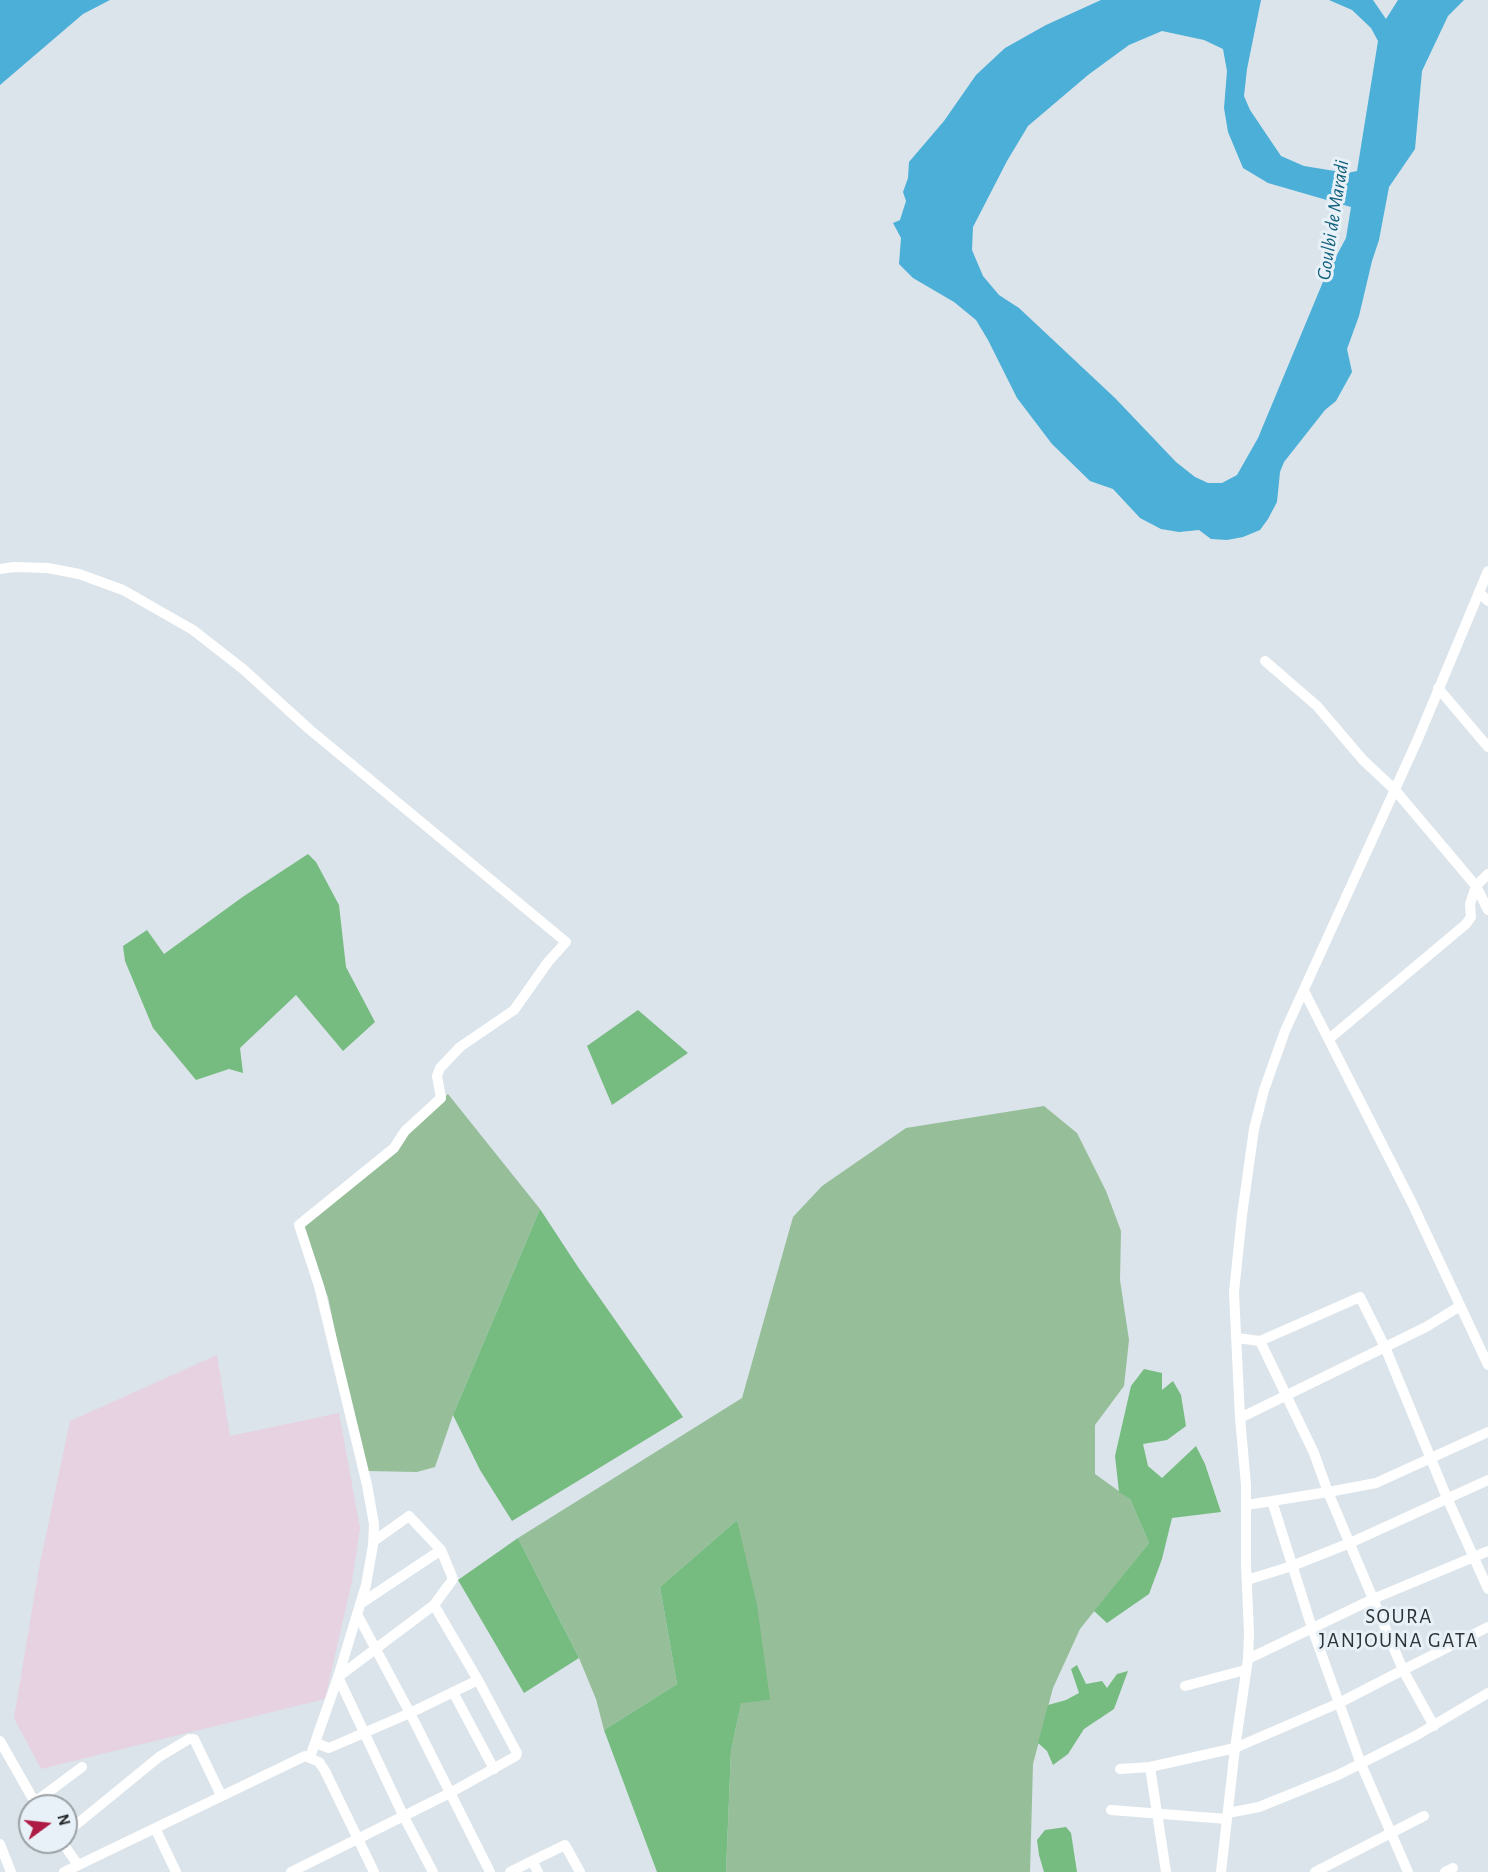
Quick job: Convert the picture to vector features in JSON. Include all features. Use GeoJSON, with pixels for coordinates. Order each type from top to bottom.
{"type":"FeatureCollection","features":[{"type":"Feature","properties":{"kind":"street"},"geometry":{"type":"LineString","coordinates":[[0,569],[48,568],[79,574],[123,590],[193,630],[243,669],[309,729],[566,942],[548,962],[514,1010],[460,1047],[440,1068],[437,1079],[441,1098],[405,1131],[396,1147],[299,1225],[319,1286],[374,1516],[374,1541],[368,1576],[338,1677],[310,1757]]}},
{"type":"Feature","properties":{"kind":"street"},"geometry":{"type":"LineString","coordinates":[[1221,1872],[1246,1665],[1249,1614],[1247,1505],[1240,1418],[1235,1278],[1254,1129],[1276,1054],[1395,790],[1488,571]]}},
{"type":"Feature","properties":{"kind":"street"},"geometry":{"type":"LineString","coordinates":[[1479,592],[1488,601]]}},
{"type":"Feature","properties":{"kind":"street"},"geometry":{"type":"LineString","coordinates":[[1264,661],[1317,706],[1363,760],[1395,790],[1476,886],[1488,910]]}},
{"type":"Feature","properties":{"kind":"street"},"geometry":{"type":"LineString","coordinates":[[1438,688],[1488,747]]}},
{"type":"Feature","properties":{"kind":"street"},"geometry":{"type":"LineString","coordinates":[[1329,1039],[1466,924],[1471,916],[1470,904],[1476,886],[1488,874]]}},
{"type":"Feature","properties":{"kind":"street"},"geometry":{"type":"LineString","coordinates":[[1304,991],[1412,1203],[1488,1365]]}},
{"type":"Feature","properties":{"kind":"street"},"geometry":{"type":"LineString","coordinates":[[1237,1338],[1260,1341],[1360,1297],[1385,1347],[1447,1498],[1488,1589]]}},
{"type":"Feature","properties":{"kind":"street"},"geometry":{"type":"LineString","coordinates":[[1240,1418],[1426,1327],[1460,1306]]}},
{"type":"Feature","properties":{"kind":"street"},"geometry":{"type":"LineString","coordinates":[[1260,1341],[1314,1454],[1403,1670],[1434,1726]]}},
{"type":"Feature","properties":{"kind":"street"},"geometry":{"type":"LineString","coordinates":[[1247,1505],[1376,1483],[1488,1432]]}},
{"type":"Feature","properties":{"kind":"street"},"geometry":{"type":"LineString","coordinates":[[1247,1580],[1350,1544],[1488,1480]]}},
{"type":"Feature","properties":{"kind":"street"},"geometry":{"type":"LineString","coordinates":[[1272,1501],[1312,1628],[1361,1764],[1408,1872]]}},
{"type":"Feature","properties":{"kind":"street"},"geometry":{"type":"LineString","coordinates":[[338,1677],[434,1605],[453,1579],[441,1550],[409,1516],[374,1541]]}},
{"type":"Feature","properties":{"kind":"street"},"geometry":{"type":"LineString","coordinates":[[358,1609],[441,1550]]}},
{"type":"Feature","properties":{"kind":"street"},"geometry":{"type":"LineString","coordinates":[[1185,1686],[1246,1665],[1312,1628],[1373,1599],[1488,1551]]}},
{"type":"Feature","properties":{"kind":"street"},"geometry":{"type":"LineString","coordinates":[[291,1872],[450,1793],[516,1756],[518,1751],[434,1605]]}},
{"type":"Feature","properties":{"kind":"street"},"geometry":{"type":"LineString","coordinates":[[358,1609],[490,1872]]}},
{"type":"Feature","properties":{"kind":"street"},"geometry":{"type":"LineString","coordinates":[[1120,1769],[1150,1767],[1235,1748],[1339,1703],[1488,1627]]}},
{"type":"Feature","properties":{"kind":"street"},"geometry":{"type":"LineString","coordinates":[[1388,1634],[1399,1629]]}},
{"type":"Feature","properties":{"kind":"street"},"geometry":{"type":"LineString","coordinates":[[338,1677],[433,1872]]}},
{"type":"Feature","properties":{"kind":"street"},"geometry":{"type":"LineString","coordinates":[[316,1743],[328,1748],[364,1734],[478,1680]]}},
{"type":"Feature","properties":{"kind":"street"},"geometry":{"type":"LineString","coordinates":[[453,1692],[494,1768]]}},
{"type":"Feature","properties":{"kind":"street"},"geometry":{"type":"LineString","coordinates":[[1111,1810],[1227,1816],[1259,1807],[1361,1764],[1434,1726],[1488,1693]]}},
{"type":"Feature","properties":{"kind":"street"},"geometry":{"type":"LineString","coordinates":[[78,1823],[159,1757],[189,1739],[194,1739],[221,1795]]}},
{"type":"Feature","properties":{"kind":"street"},"geometry":{"type":"LineString","coordinates":[[0,1741],[30,1794]]}},
{"type":"Feature","properties":{"kind":"street"},"geometry":{"type":"LineString","coordinates":[[64,1872],[300,1757],[310,1757],[319,1762],[326,1771],[374,1872]]}},
{"type":"Feature","properties":{"kind":"street"},"geometry":{"type":"LineString","coordinates":[[48,1794],[82,1767]]}},
{"type":"Feature","properties":{"kind":"street"},"geometry":{"type":"LineString","coordinates":[[1150,1767],[1166,1872]]}},
{"type":"Feature","properties":{"kind":"street"},"geometry":{"type":"LineString","coordinates":[[1315,1872],[1424,1816]]}},
{"type":"Feature","properties":{"kind":"street"},"geometry":{"type":"LineString","coordinates":[[155,1828],[176,1872]]}},
{"type":"Feature","properties":{"kind":"street"},"geometry":{"type":"LineString","coordinates":[[0,1844],[11,1872]]}},
{"type":"Feature","properties":{"kind":"street"},"geometry":{"type":"LineString","coordinates":[[510,1872],[565,1845],[580,1872]]}},
{"type":"Feature","properties":{"kind":"street"},"geometry":{"type":"LineString","coordinates":[[70,1854],[78,1865]]}},
{"type":"Feature","properties":{"kind":"street"},"geometry":{"type":"LineString","coordinates":[[532,1861],[538,1872]]}},
{"type":"Feature","properties":{"kind":"shaded area"},"geometry":{"type":"Polygon","coordinates":[[[217,1355],[230,1436],[339,1413],[360,1528],[352,1581],[325,1699],[41,1769],[14,1718],[39,1568],[70,1421],[217,1355]]]}},
{"type":"Feature","properties":{"kind":"green space"},"geometry":{"type":"Polygon","coordinates":[[[308,854],[316,862],[339,905],[346,967],[375,1022],[343,1051],[296,995],[240,1048],[243,1073],[229,1069],[196,1080],[153,1028],[125,961],[123,946],[147,930],[164,954],[244,896],[308,854]]]}},
{"type":"Feature","properties":{"kind":"green space"},"geometry":{"type":"Polygon","coordinates":[[[638,1010],[688,1053],[612,1105],[587,1046],[638,1010]]]}},
{"type":"Feature","properties":{"kind":"green space"},"geometry":{"type":"Polygon","coordinates":[[[448,1094],[540,1209],[453,1415],[435,1467],[417,1472],[367,1471],[356,1433],[328,1297],[301,1225],[448,1094]]]}},
{"type":"Feature","properties":{"kind":"green space"},"geometry":{"type":"Polygon","coordinates":[[[1044,1106],[1077,1133],[1106,1191],[1121,1231],[1120,1280],[1129,1340],[1124,1386],[1095,1425],[1095,1474],[1130,1499],[1149,1543],[1080,1629],[1053,1688],[1033,1764],[1030,1872],[726,1872],[731,1751],[741,1702],[769,1700],[737,1520],[660,1587],[677,1684],[604,1730],[596,1699],[579,1658],[518,1538],[742,1398],[793,1217],[822,1186],[906,1128],[1044,1106]]]}},
{"type":"Feature","properties":{"kind":"green space"},"geometry":{"type":"Polygon","coordinates":[[[540,1209],[683,1417],[512,1521],[480,1470],[453,1415],[540,1209]]]}},
{"type":"Feature","properties":{"kind":"green space"},"geometry":{"type":"Polygon","coordinates":[[[1144,1369],[1162,1373],[1162,1390],[1173,1381],[1181,1395],[1186,1426],[1167,1440],[1143,1444],[1148,1466],[1162,1478],[1196,1446],[1205,1464],[1221,1512],[1172,1518],[1162,1559],[1149,1594],[1107,1623],[1094,1611],[1149,1543],[1130,1499],[1119,1492],[1115,1456],[1131,1386],[1144,1369]]]}},
{"type":"Feature","properties":{"kind":"green space"},"geometry":{"type":"Polygon","coordinates":[[[737,1520],[757,1605],[770,1700],[741,1703],[731,1751],[726,1872],[657,1872],[604,1730],[677,1684],[660,1587],[737,1520]]]}},
{"type":"Feature","properties":{"kind":"green space"},"geometry":{"type":"Polygon","coordinates":[[[518,1538],[579,1658],[524,1693],[458,1580],[518,1538]]]}},
{"type":"Feature","properties":{"kind":"green space"},"geometry":{"type":"Polygon","coordinates":[[[1077,1665],[1086,1684],[1102,1681],[1107,1688],[1117,1674],[1128,1671],[1114,1709],[1084,1729],[1068,1754],[1053,1765],[1047,1751],[1038,1743],[1048,1705],[1066,1700],[1079,1693],[1071,1669],[1077,1665]]]}},
{"type":"Feature","properties":{"kind":"green space"},"geometry":{"type":"Polygon","coordinates":[[[1066,1827],[1071,1833],[1077,1872],[1044,1872],[1037,1840],[1045,1830],[1066,1827]]]}},
{"type":"Feature","properties":{"kind":"water"},"geometry":{"type":"Polygon","coordinates":[[[0,0],[110,0],[83,14],[0,85],[0,0]]]}},
{"type":"Feature","properties":{"kind":"water"},"geometry":{"type":"Polygon","coordinates":[[[1101,0],[1261,0],[1244,96],[1250,110],[1281,156],[1304,166],[1347,173],[1357,171],[1378,41],[1371,28],[1352,10],[1329,0],[1373,0],[1386,19],[1398,0],[1464,0],[1448,16],[1422,71],[1415,149],[1389,187],[1379,240],[1359,316],[1347,349],[1352,372],[1336,401],[1325,410],[1284,462],[1280,472],[1277,502],[1268,519],[1260,530],[1243,537],[1227,540],[1211,539],[1199,530],[1179,532],[1161,529],[1140,518],[1113,489],[1090,481],[1052,444],[1017,398],[976,320],[954,302],[913,278],[899,264],[901,238],[893,223],[900,220],[906,201],[903,192],[908,178],[909,162],[944,121],[976,75],[1005,48],[1046,25],[1101,0]],[[1162,31],[1129,45],[1088,75],[1028,126],[973,227],[972,250],[983,276],[999,295],[1019,308],[1115,398],[1176,462],[1195,477],[1208,483],[1222,483],[1237,475],[1258,438],[1325,277],[1346,238],[1351,207],[1268,183],[1243,168],[1228,132],[1224,108],[1227,71],[1223,49],[1204,40],[1162,31]]]}},
{"type":"Feature","properties":{"kind":"district","name":"SOURA JANJOUNA GATA"},"geometry":{"type":"Point","coordinates":[1399,1629]}},
{"type":"Feature","properties":{"kind":"water label","name":"Goulbi de Maradi"},"geometry":{"type":"Point","coordinates":[1333,220]}}]}
